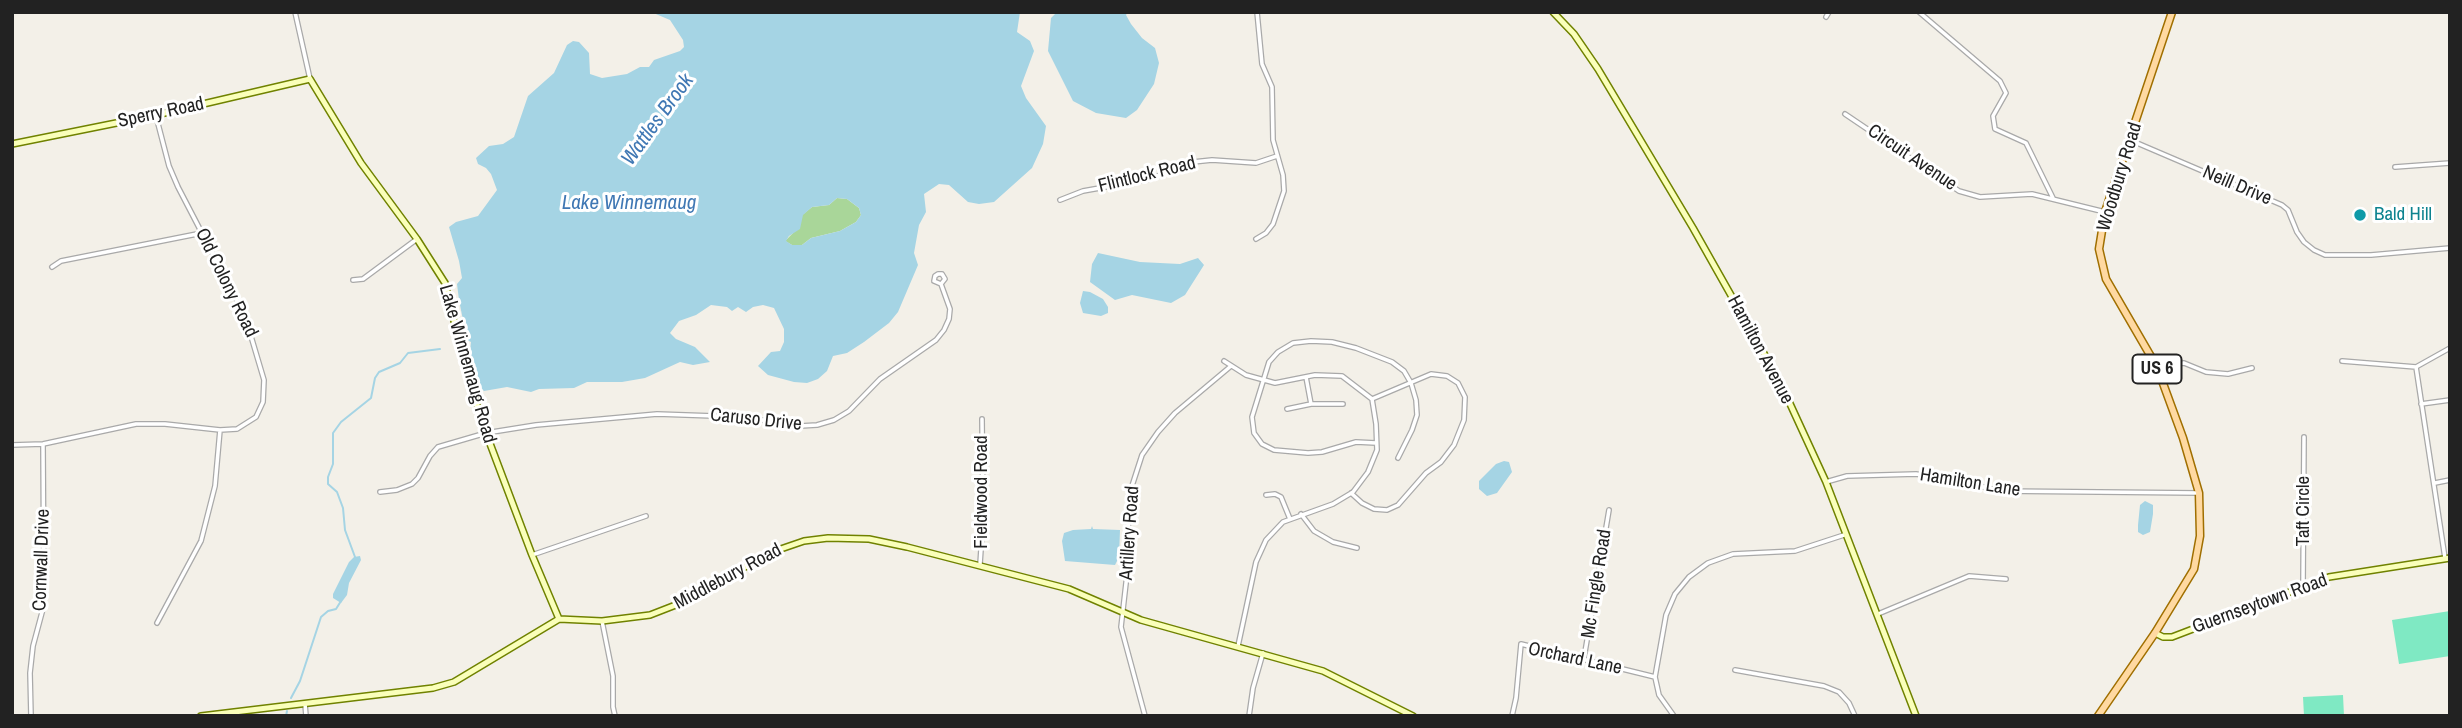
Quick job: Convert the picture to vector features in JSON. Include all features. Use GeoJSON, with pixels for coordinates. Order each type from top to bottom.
{"type":"FeatureCollection","features":[{"type":"Feature","properties":{"kind":"main road","name":"Woodbury Road"},"geometry":{"type":"LineString","coordinates":[[2098,716],[2155,633],[2194,569],[2200,536],[2199,493],[2182,438],[2157,368],[2106,279],[2099,249],[2105,212],[2172,12]]}},
{"type":"Feature","properties":{"kind":"street","name":"Lake Winnemaug Road"},"geometry":{"type":"LineString","coordinates":[[295,12],[310,79],[361,163],[417,239],[445,283],[466,370],[486,433],[559,620]]}},
{"type":"Feature","properties":{"kind":"street"},"geometry":{"type":"LineString","coordinates":[[1256,239],[1266,233],[1273,224],[1284,191],[1271,118],[1272,87],[1262,64],[1257,12]]}},
{"type":"Feature","properties":{"kind":"street","name":"Hamilton Avenue"},"geometry":{"type":"LineString","coordinates":[[1553,12],[1574,34],[1598,69],[1693,228],[1780,382],[1826,482],[1844,535],[1878,614],[1916,716]]}},
{"type":"Feature","properties":{"kind":"street"},"geometry":{"type":"LineString","coordinates":[[1826,17],[1829,12]]}},
{"type":"Feature","properties":{"kind":"street"},"geometry":{"type":"LineString","coordinates":[[1919,12],[2000,81],[2006,93],[1993,116],[1995,129],[2026,143],[2053,198]]}},
{"type":"Feature","properties":{"kind":"street","name":"Sperry Road"},"geometry":{"type":"LineString","coordinates":[[12,144],[156,115],[310,79]]}},
{"type":"Feature","properties":{"kind":"street","name":"Circuit Avenue"},"geometry":{"type":"LineString","coordinates":[[1845,114],[1959,191],[1980,197],[2032,194],[2105,212]]}},
{"type":"Feature","properties":{"kind":"street","name":"Old Colony Road"},"geometry":{"type":"LineString","coordinates":[[12,445],[43,444],[136,424],[237,429],[256,417],[263,402],[264,380],[245,316],[169,166],[156,115]]}},
{"type":"Feature","properties":{"kind":"street","name":"Neill Drive"},"geometry":{"type":"LineString","coordinates":[[2130,140],[2282,205],[2288,210],[2304,242],[2325,255],[2371,255],[2450,248]]}},
{"type":"Feature","properties":{"kind":"street","name":"Flintlock Road"},"geometry":{"type":"LineString","coordinates":[[1060,200],[1083,191],[1150,179],[1193,162],[1212,160],[1256,163],[1277,156]]}},
{"type":"Feature","properties":{"kind":"street"},"geometry":{"type":"LineString","coordinates":[[2395,167],[2450,163]]}},
{"type":"Feature","properties":{"kind":"street"},"geometry":{"type":"LineString","coordinates":[[52,267],[61,261],[202,233]]}},
{"type":"Feature","properties":{"kind":"street"},"geometry":{"type":"LineString","coordinates":[[353,280],[363,279],[417,239]]}},
{"type":"Feature","properties":{"kind":"street","name":"Caruso Drive"},"geometry":{"type":"LineString","coordinates":[[380,492],[397,490],[412,484],[438,447],[486,433],[536,425],[647,415],[743,417],[800,426],[834,420],[849,411],[880,379],[936,340],[944,330],[950,309],[941,284]]}},
{"type":"Feature","properties":{"kind":"street"},"geometry":{"type":"LineString","coordinates":[[1376,443],[1356,442],[1322,452],[1308,453],[1274,450],[1262,444],[1254,433],[1252,416],[1269,362],[1278,352],[1293,343],[1311,341],[1344,345],[1392,362],[1404,371],[1416,400],[1416,415],[1407,444],[1398,458]]}},
{"type":"Feature","properties":{"kind":"street"},"geometry":{"type":"LineString","coordinates":[[2342,361],[2416,367],[2450,348]]}},
{"type":"Feature","properties":{"kind":"street"},"geometry":{"type":"LineString","coordinates":[[1224,361],[1245,375],[1275,383],[1315,375],[1342,376],[1372,400],[1377,450],[1368,472],[1350,493],[1333,504],[1283,522],[1266,540],[1256,562],[1238,646]]}},
{"type":"Feature","properties":{"kind":"street"},"geometry":{"type":"LineString","coordinates":[[2157,368],[2183,363],[2206,372],[2228,374],[2252,368]]}},
{"type":"Feature","properties":{"kind":"street","name":"Artillery Road"},"geometry":{"type":"LineString","coordinates":[[1145,716],[1121,627],[1129,557],[1129,503],[1139,463],[1152,441],[1175,413],[1231,366]]}},
{"type":"Feature","properties":{"kind":"street"},"geometry":{"type":"LineString","coordinates":[[2416,367],[2448,558]]}},
{"type":"Feature","properties":{"kind":"street"},"geometry":{"type":"LineString","coordinates":[[1350,493],[1374,509],[1387,510],[1398,505],[1426,473],[1441,462],[1454,445],[1464,420],[1465,397],[1458,383],[1447,376],[1431,374],[1372,400]]}},
{"type":"Feature","properties":{"kind":"street"},"geometry":{"type":"LineString","coordinates":[[1306,377],[1311,404]]}},
{"type":"Feature","properties":{"kind":"street"},"geometry":{"type":"LineString","coordinates":[[2421,404],[2450,400]]}},
{"type":"Feature","properties":{"kind":"street"},"geometry":{"type":"LineString","coordinates":[[1287,408],[1311,404],[1343,404]]}},
{"type":"Feature","properties":{"kind":"street","name":"Fieldwood Road"},"geometry":{"type":"LineString","coordinates":[[980,564],[983,520],[982,419]]}},
{"type":"Feature","properties":{"kind":"street"},"geometry":{"type":"LineString","coordinates":[[157,623],[201,541],[215,486],[220,430]]}},
{"type":"Feature","properties":{"kind":"street","name":"Taft Circle"},"geometry":{"type":"LineString","coordinates":[[2304,438],[2304,585]]}},
{"type":"Feature","properties":{"kind":"street","name":"Cornwall Drive"},"geometry":{"type":"LineString","coordinates":[[31,716],[30,673],[33,646],[44,605],[43,444]]}},
{"type":"Feature","properties":{"kind":"street","name":"Hamilton Lane"},"geometry":{"type":"LineString","coordinates":[[1826,482],[1847,476],[1916,474],[1999,491],[2199,493]]}},
{"type":"Feature","properties":{"kind":"street"},"geometry":{"type":"LineString","coordinates":[[2435,483],[2450,480]]}},
{"type":"Feature","properties":{"kind":"street"},"geometry":{"type":"LineString","coordinates":[[1266,495],[1275,494],[1281,497],[1290,519]]}},
{"type":"Feature","properties":{"kind":"street","name":"Mc Fingle Road"},"geometry":{"type":"LineString","coordinates":[[1584,658],[1609,510]]}},
{"type":"Feature","properties":{"kind":"street"},"geometry":{"type":"LineString","coordinates":[[1301,514],[1314,531],[1333,541],[1357,548]]}},
{"type":"Feature","properties":{"kind":"street"},"geometry":{"type":"LineString","coordinates":[[532,555],[646,516]]}},
{"type":"Feature","properties":{"kind":"street"},"geometry":{"type":"LineString","coordinates":[[1674,716],[1659,695],[1655,677],[1666,615],[1675,594],[1689,577],[1708,563],[1733,554],[1795,551],[1844,535]]}},
{"type":"Feature","properties":{"kind":"street","name":"Middlebury Road"},"geometry":{"type":"LineString","coordinates":[[559,620],[602,621],[650,615],[666,610],[769,553],[812,540],[869,539],[980,564],[1069,589],[1154,624],[1323,671],[1412,715]]}},
{"type":"Feature","properties":{"kind":"street","name":"Guernseytown Road"},"geometry":{"type":"LineString","coordinates":[[2155,633],[2163,638],[2172,637],[2304,585],[2354,572],[2448,558]]}},
{"type":"Feature","properties":{"kind":"street"},"geometry":{"type":"LineString","coordinates":[[1878,614],[1969,576],[2006,579]]}},
{"type":"Feature","properties":{"kind":"street"},"geometry":{"type":"LineString","coordinates":[[201,716],[433,688],[454,682],[559,620]]}},
{"type":"Feature","properties":{"kind":"street"},"geometry":{"type":"LineString","coordinates":[[602,621],[613,676],[615,716]]}},
{"type":"Feature","properties":{"kind":"street","name":"Orchard Lane"},"geometry":{"type":"LineString","coordinates":[[1512,716],[1521,644],[1655,677]]}},
{"type":"Feature","properties":{"kind":"street"},"geometry":{"type":"LineString","coordinates":[[1250,716],[1253,688],[1262,653]]}},
{"type":"Feature","properties":{"kind":"street"},"geometry":{"type":"LineString","coordinates":[[1735,670],[1824,686],[1839,692],[1849,703],[1855,716]]}},
{"type":"Feature","properties":{"kind":"street"},"geometry":{"type":"LineString","coordinates":[[305,704],[306,716]]}},
{"type":"Feature","properties":{"kind":"green space"},"geometry":{"type":"Polygon","coordinates":[[[837,198],[847,199],[859,208],[861,215],[856,222],[840,231],[811,238],[802,245],[792,245],[785,241],[795,231],[802,215],[812,207],[829,205],[837,198]]]}},
{"type":"Feature","properties":{"kind":"green space"},"geometry":{"type":"Polygon","coordinates":[[[2450,611],[2450,656],[2399,664],[2392,620],[2450,611]]]}},
{"type":"Feature","properties":{"kind":"green space"},"geometry":{"type":"Polygon","coordinates":[[[2343,695],[2344,716],[2304,716],[2303,697],[2343,695]]]}},
{"type":"Feature","properties":{"kind":"water","name":"Lake Winnemaug"},"geometry":{"type":"Polygon","coordinates":[[[651,12],[1020,12],[1017,32],[1030,41],[1034,51],[1021,86],[1026,98],[1046,126],[1043,144],[1032,168],[994,202],[968,202],[949,185],[939,184],[924,194],[926,212],[919,225],[914,253],[918,265],[898,312],[889,323],[864,342],[847,353],[833,356],[827,371],[818,379],[807,383],[794,382],[768,375],[758,366],[771,352],[780,351],[784,342],[784,329],[774,308],[763,305],[746,312],[738,307],[732,311],[727,307],[711,305],[696,315],[679,321],[670,333],[676,339],[695,347],[710,362],[693,365],[680,362],[645,378],[622,382],[587,382],[574,388],[539,389],[531,392],[507,387],[484,391],[475,383],[471,342],[467,340],[457,284],[462,278],[449,227],[456,222],[478,216],[497,190],[491,174],[478,164],[476,158],[489,146],[503,144],[514,137],[528,96],[554,73],[567,45],[573,41],[579,42],[589,53],[590,74],[602,78],[627,74],[640,67],[649,67],[654,60],[684,47],[683,40],[670,20],[651,12]],[[837,198],[829,205],[812,207],[803,215],[800,229],[786,241],[792,245],[802,245],[811,238],[840,231],[856,222],[861,215],[859,208],[847,199],[837,198]]]}},
{"type":"Feature","properties":{"kind":"water"},"geometry":{"type":"Polygon","coordinates":[[[1057,12],[1128,12],[1126,15],[1131,24],[1142,38],[1155,48],[1159,63],[1154,84],[1137,110],[1126,118],[1096,113],[1073,101],[1048,51],[1051,18],[1057,12]]]}},
{"type":"Feature","properties":{"kind":"water"},"geometry":{"type":"Polygon","coordinates":[[[1098,253],[1140,262],[1180,264],[1198,258],[1204,265],[1185,295],[1171,303],[1132,295],[1115,300],[1090,282],[1092,264],[1098,253]]]}},
{"type":"Feature","properties":{"kind":"water"},"geometry":{"type":"Polygon","coordinates":[[[1083,291],[1103,299],[1108,313],[1101,316],[1083,313],[1080,303],[1083,291]]]}},
{"type":"Feature","properties":{"kind":"water"},"geometry":{"type":"Polygon","coordinates":[[[1509,462],[1512,472],[1497,493],[1487,496],[1479,489],[1479,481],[1496,464],[1509,462]]]}},
{"type":"Feature","properties":{"kind":"water"},"geometry":{"type":"Polygon","coordinates":[[[2145,501],[2153,505],[2153,514],[2150,532],[2143,535],[2138,532],[2138,525],[2140,505],[2145,501]]]}},
{"type":"Feature","properties":{"kind":"water"},"geometry":{"type":"Polygon","coordinates":[[[1092,526],[1093,529],[1120,530],[1119,557],[1115,565],[1065,561],[1062,541],[1064,533],[1091,529],[1092,526]]]}},
{"type":"Feature","properties":{"kind":"water"},"geometry":{"type":"Polygon","coordinates":[[[360,556],[361,560],[349,583],[347,595],[341,603],[333,598],[333,594],[349,562],[360,556]]]}},
{"type":"Feature","properties":{"kind":"waterway","name":"Wattles Brook"},"geometry":{"type":"LineString","coordinates":[[355,557],[345,530],[343,508],[337,492],[328,484],[333,464],[333,433],[341,422],[371,398],[379,372],[400,363],[408,353],[440,349]]}},
{"type":"Feature","properties":{"kind":"waterway","name":"Wattles Brook"},"geometry":{"type":"LineString","coordinates":[[291,698],[300,681],[321,617],[336,609],[341,601]]}},
{"type":"Feature","properties":{"kind":"waterway","name":"Wattles Brook"},"geometry":{"type":"LineString","coordinates":[[286,716],[287,711]]}},
{"type":"Feature","properties":{"kind":"place","name":"Bald Hill"},"geometry":{"type":"Point","coordinates":[2360,215]}}]}
